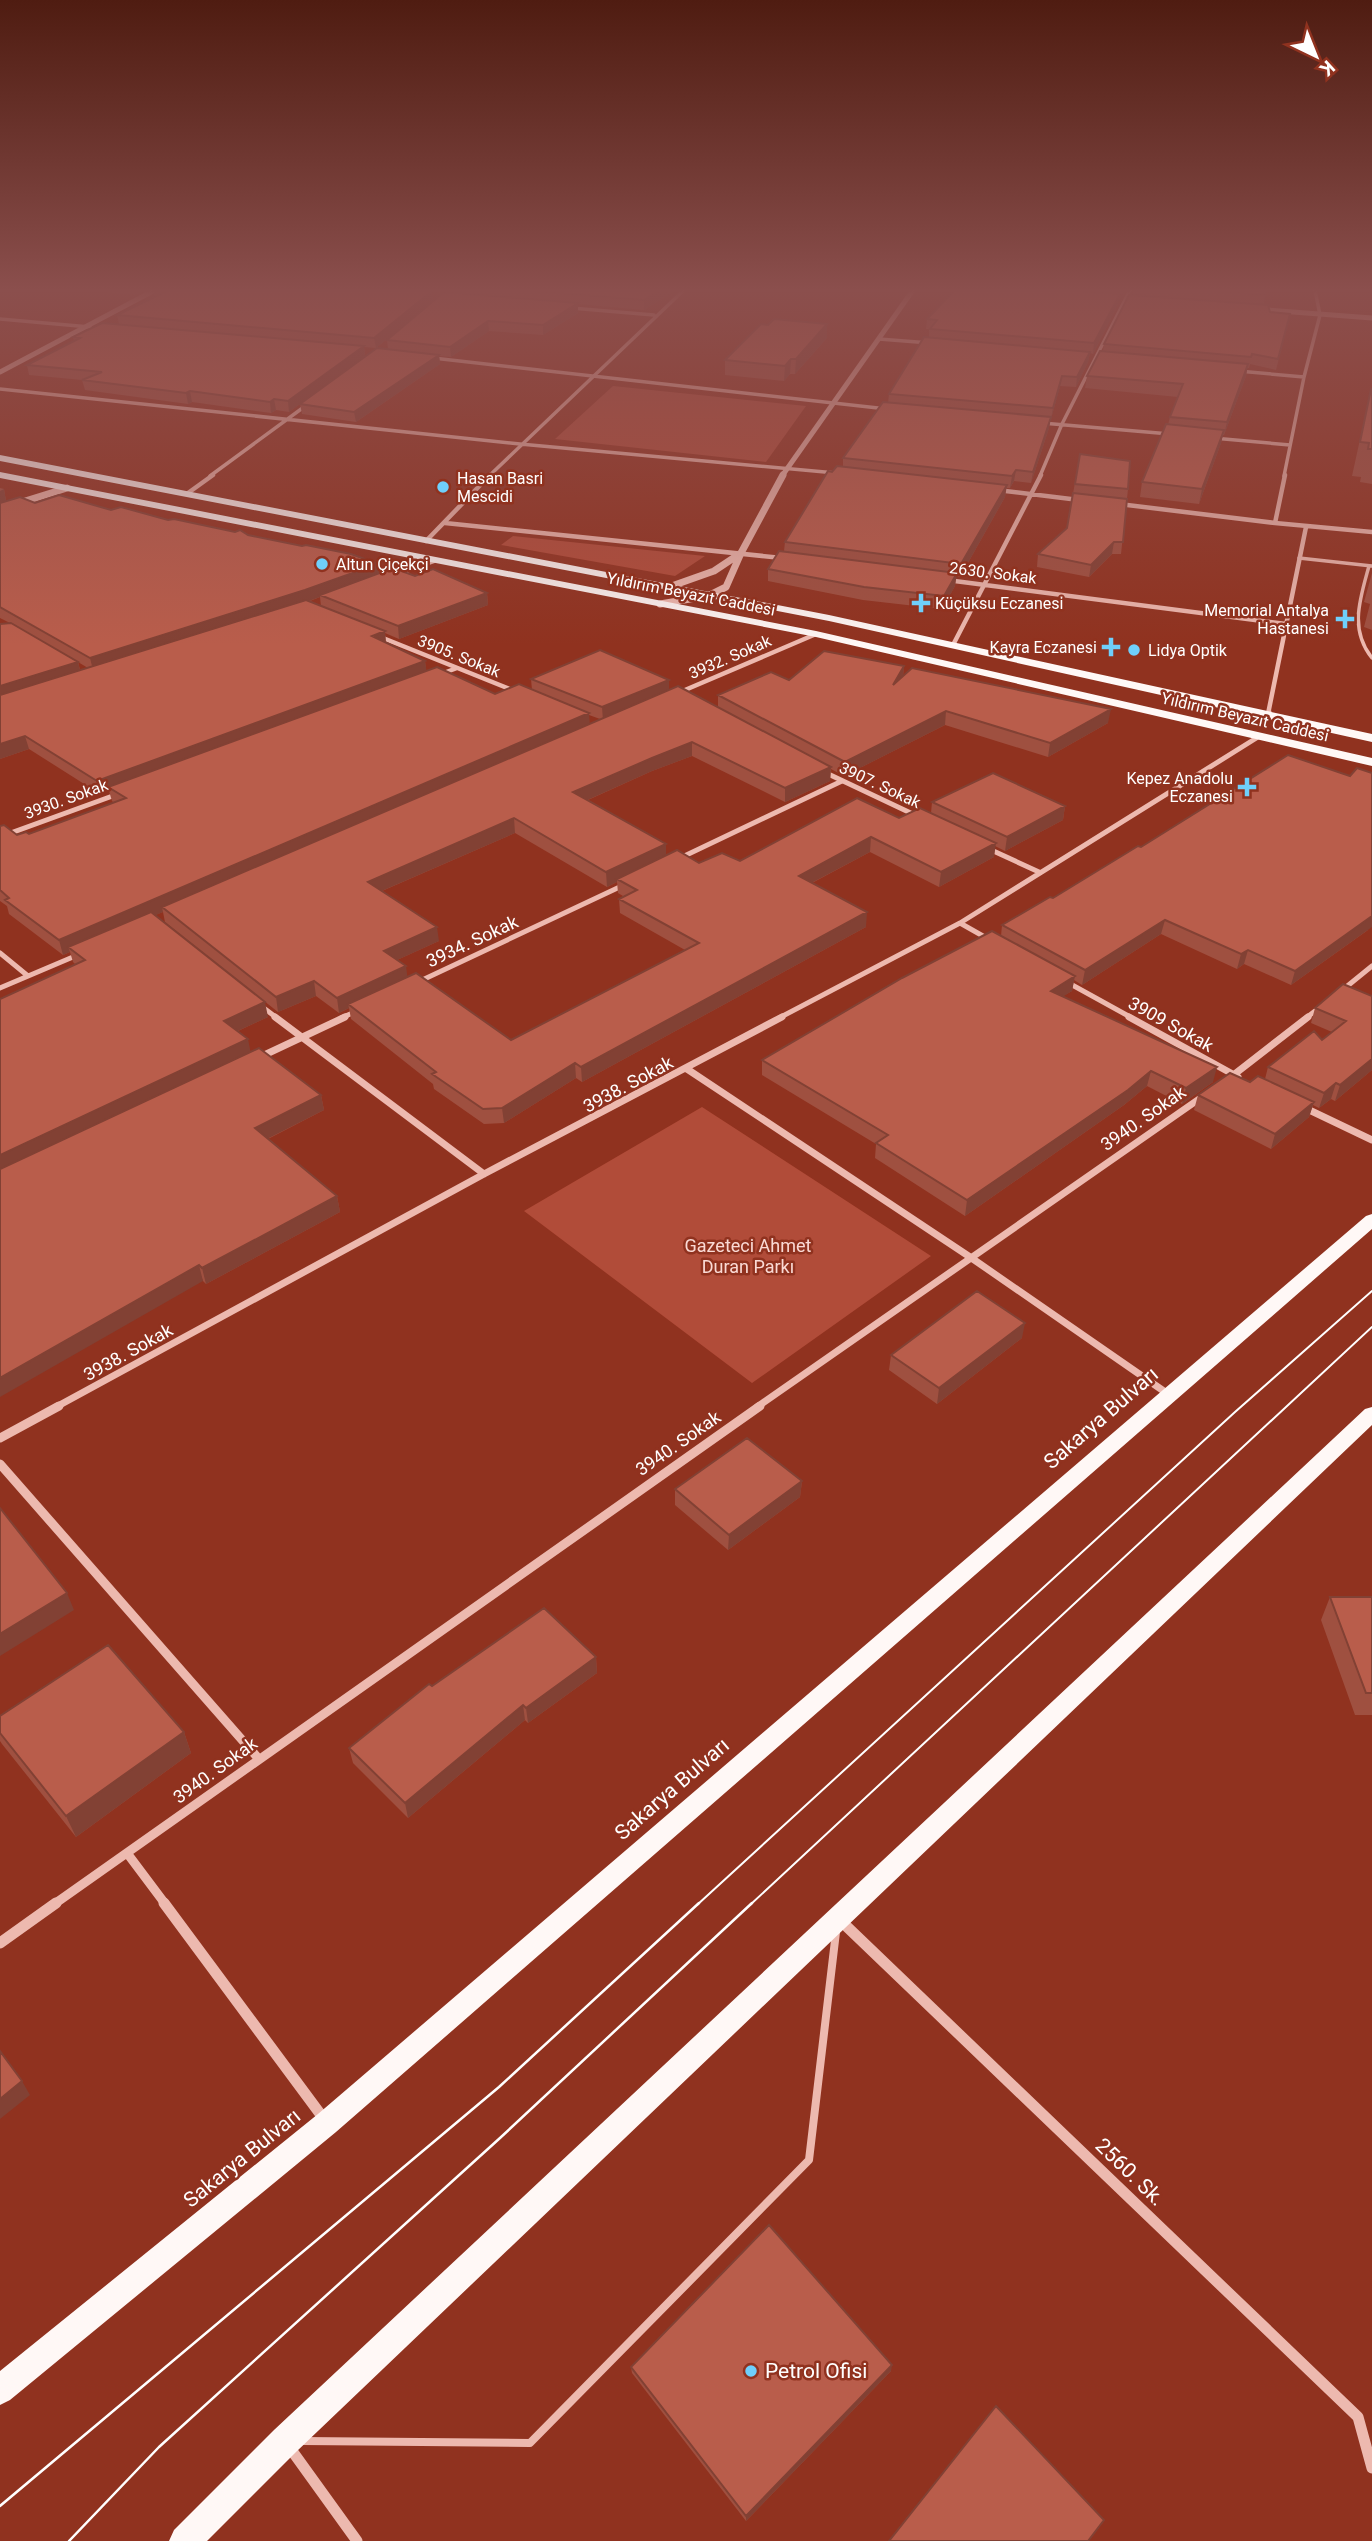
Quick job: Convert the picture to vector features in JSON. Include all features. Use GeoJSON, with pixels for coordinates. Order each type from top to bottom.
{"type":"FeatureCollection","features":[{"type":"Feature","properties":{"kind":"main road","name":"Yıldırım Beyazıt Caddesi"},"geometry":{"type":"LineString","coordinates":[[0,458],[829,618],[1372,738]]}},
{"type":"Feature","properties":{"kind":"main road","name":"Yıldırım Beyazıt Caddesi"},"geometry":{"type":"LineString","coordinates":[[0,475],[816,634],[1372,762]]}},
{"type":"Feature","properties":{"kind":"main road","name":"Sakarya Bulvarı"},"geometry":{"type":"LineString","coordinates":[[0,2390],[327,2123],[1372,1220]]}},
{"type":"Feature","properties":{"kind":"main road"},"geometry":{"type":"LineString","coordinates":[[185,2541],[285,2441],[1372,1415]]}},
{"type":"Feature","properties":{"kind":"street"},"geometry":{"type":"LineString","coordinates":[[195,409],[520,444],[841,473]]}},
{"type":"Feature","properties":{"kind":"street"},"geometry":{"type":"LineString","coordinates":[[188,493],[302,409]]}},
{"type":"Feature","properties":{"kind":"street"},"geometry":{"type":"LineString","coordinates":[[426,541],[557,409]]}},
{"type":"Feature","properties":{"kind":"street"},"geometry":{"type":"LineString","coordinates":[[660,604],[708,596],[726,587],[787,467],[829,409]]}},
{"type":"Feature","properties":{"kind":"street"},"geometry":{"type":"LineString","coordinates":[[884,409],[900,410]]}},
{"type":"Feature","properties":{"kind":"street"},"geometry":{"type":"LineString","coordinates":[[953,645],[1032,494],[1070,409]]}},
{"type":"Feature","properties":{"kind":"street"},"geometry":{"type":"LineString","coordinates":[[1275,523],[1297,409]]}},
{"type":"Feature","properties":{"kind":"street"},"geometry":{"type":"LineString","coordinates":[[1035,422],[1183,436]]}},
{"type":"Feature","properties":{"kind":"street"},"geometry":{"type":"LineString","coordinates":[[1210,438],[1290,445]]}},
{"type":"Feature","properties":{"kind":"street"},"geometry":{"type":"LineString","coordinates":[[0,509],[67,488]]}},
{"type":"Feature","properties":{"kind":"street"},"geometry":{"type":"LineString","coordinates":[[992,489],[1086,500]]}},
{"type":"Feature","properties":{"kind":"street"},"geometry":{"type":"LineString","coordinates":[[1113,503],[1306,527],[1372,532]]}},
{"type":"Feature","properties":{"kind":"street"},"geometry":{"type":"LineString","coordinates":[[445,523],[795,560]]}},
{"type":"Feature","properties":{"kind":"street"},"geometry":{"type":"LineString","coordinates":[[1269,716],[1306,527]]}},
{"type":"Feature","properties":{"kind":"street"},"geometry":{"type":"LineString","coordinates":[[666,588],[714,571],[741,553]]}},
{"type":"Feature","properties":{"kind":"street"},"geometry":{"type":"LineString","coordinates":[[396,575],[434,561]]}},
{"type":"Feature","properties":{"kind":"street","name":"2630. Sokak"},"geometry":{"type":"LineString","coordinates":[[944,579],[1286,624]]}},
{"type":"Feature","properties":{"kind":"street","name":"3905. Sokak"},"geometry":{"type":"LineString","coordinates":[[370,633],[529,697]]}},
{"type":"Feature","properties":{"kind":"street","name":"3932. Sokak"},"geometry":{"type":"LineString","coordinates":[[689,700],[677,693],[816,634]]}},
{"type":"Feature","properties":{"kind":"street"},"geometry":{"type":"LineString","coordinates":[[430,678],[457,668]]}},
{"type":"Feature","properties":{"kind":"street","name":"3938. Sokak"},"geometry":{"type":"LineString","coordinates":[[0,1438],[484,1174],[960,923],[1258,737]]}},
{"type":"Feature","properties":{"kind":"street","name":"3907. Sokak"},"geometry":{"type":"LineString","coordinates":[[818,769],[928,821]]}},
{"type":"Feature","properties":{"kind":"street"},"geometry":{"type":"LineString","coordinates":[[665,865],[842,781]]}},
{"type":"Feature","properties":{"kind":"street","name":"3930. Sokak"},"geometry":{"type":"LineString","coordinates":[[0,837],[130,789]]}},
{"type":"Feature","properties":{"kind":"street"},"geometry":{"type":"LineString","coordinates":[[977,844],[1039,872]]}},
{"type":"Feature","properties":{"kind":"street","name":"3934. Sokak"},"geometry":{"type":"LineString","coordinates":[[414,984],[628,883]]}},
{"type":"Feature","properties":{"kind":"street"},"geometry":{"type":"LineString","coordinates":[[960,923],[996,943]]}},
{"type":"Feature","properties":{"kind":"street"},"geometry":{"type":"LineString","coordinates":[[0,988],[86,952]]}},
{"type":"Feature","properties":{"kind":"street"},"geometry":{"type":"LineString","coordinates":[[0,953],[28,976]]}},
{"type":"Feature","properties":{"kind":"street"},"geometry":{"type":"LineString","coordinates":[[1223,1083],[1372,966]]}},
{"type":"Feature","properties":{"kind":"street","name":"3909 Sokak"},"geometry":{"type":"LineString","coordinates":[[1055,976],[1247,1081]]}},
{"type":"Feature","properties":{"kind":"street"},"geometry":{"type":"LineString","coordinates":[[249,997],[484,1174]]}},
{"type":"Feature","properties":{"kind":"street"},"geometry":{"type":"LineString","coordinates":[[251,1062],[363,1008]]}},
{"type":"Feature","properties":{"kind":"street"},"geometry":{"type":"LineString","coordinates":[[687,1069],[970,1257],[1168,1394]]}},
{"type":"Feature","properties":{"kind":"street","name":"3940. Sokak"},"geometry":{"type":"LineString","coordinates":[[0,1943],[970,1257],[1211,1091]]}},
{"type":"Feature","properties":{"kind":"street"},"geometry":{"type":"LineString","coordinates":[[1297,1105],[1372,1140]]}},
{"type":"Feature","properties":{"kind":"street"},"geometry":{"type":"LineString","coordinates":[[0,1464],[258,1758]]}},
{"type":"Feature","properties":{"kind":"street"},"geometry":{"type":"LineString","coordinates":[[127,1853],[327,2123]]}},
{"type":"Feature","properties":{"kind":"street","name":"2560. Sk."},"geometry":{"type":"LineString","coordinates":[[838,1917],[1358,2417],[1372,2469]]}},
{"type":"Feature","properties":{"kind":"street"},"geometry":{"type":"LineString","coordinates":[[285,2441],[357,2541]]}},
{"type":"Feature","properties":{"kind":"lane"},"geometry":{"type":"LineString","coordinates":[[1299,558],[1371,566],[1356,620],[1360,643],[1372,658]]}},
{"type":"Feature","properties":{"kind":"lane"},"geometry":{"type":"LineString","coordinates":[[285,2441],[530,2443],[809,2160],[838,1917]]}},
{"type":"Feature","properties":{"kind":"green space"},"geometry":{"type":"Polygon","coordinates":[[[588,409],[804,409],[766,462],[555,439],[588,409]]]}},
{"type":"Feature","properties":{"kind":"green space"},"geometry":{"type":"Polygon","coordinates":[[[513,536],[705,556],[675,576],[501,545],[513,536]]]}},
{"type":"Feature","properties":{"kind":"green space","name":"Gazeteci Ahmet Duran Parkı"},"geometry":{"type":"Polygon","coordinates":[[[702,1107],[931,1256],[752,1383],[524,1211],[702,1107]]]}},
{"type":"Feature","properties":{"kind":"building"},"geometry":{"type":"Polygon","coordinates":[[[331,409],[359,409],[354,412],[331,409]]]}},
{"type":"Feature","properties":{"kind":"building"},"geometry":{"type":"Polygon","coordinates":[[[878,409],[957,409],[1051,417],[1033,472],[1016,470],[1012,476],[843,458],[878,409]]]}},
{"type":"Feature","properties":{"kind":"building"},"geometry":{"type":"Polygon","coordinates":[[[1173,409],[1232,409],[1227,422],[1170,417],[1173,409]]]}},
{"type":"Feature","properties":{"kind":"building"},"geometry":{"type":"Polygon","coordinates":[[[1367,409],[1372,409],[1372,449],[1368,449],[1369,443],[1360,442],[1367,409]]]}},
{"type":"Feature","properties":{"kind":"building"},"geometry":{"type":"Polygon","coordinates":[[[1166,424],[1224,430],[1202,489],[1142,482],[1166,424]]]}},
{"type":"Feature","properties":{"kind":"building"},"geometry":{"type":"Polygon","coordinates":[[[1080,454],[1130,461],[1128,489],[1075,484],[1080,454]]]}},
{"type":"Feature","properties":{"kind":"building"},"geometry":{"type":"Polygon","coordinates":[[[837,466],[1007,485],[961,564],[785,542],[828,471],[832,472],[837,466]]]}},
{"type":"Feature","properties":{"kind":"building"},"geometry":{"type":"Polygon","coordinates":[[[1073,493],[1127,499],[1123,542],[1114,542],[1091,565],[1038,554],[1067,528],[1073,493]]]}},
{"type":"Feature","properties":{"kind":"building"},"geometry":{"type":"Polygon","coordinates":[[[59,495],[111,510],[121,507],[168,520],[235,532],[240,530],[248,535],[351,554],[378,564],[90,658],[0,607],[0,503],[20,497],[35,503],[59,495]]]}},
{"type":"Feature","properties":{"kind":"building"},"geometry":{"type":"Polygon","coordinates":[[[779,551],[957,573],[944,596],[864,587],[768,569],[779,551]]]}},
{"type":"Feature","properties":{"kind":"building"},"geometry":{"type":"Polygon","coordinates":[[[393,568],[415,576],[433,569],[487,593],[398,626],[320,595],[393,568]]]}},
{"type":"Feature","properties":{"kind":"building"},"geometry":{"type":"Polygon","coordinates":[[[306,600],[385,631],[372,636],[425,661],[97,781],[25,736],[0,744],[0,695],[306,600]]]}},
{"type":"Feature","properties":{"kind":"building"},"geometry":{"type":"Polygon","coordinates":[[[11,623],[78,662],[0,686],[0,624],[11,623]]]}},
{"type":"Feature","properties":{"kind":"building"},"geometry":{"type":"Polygon","coordinates":[[[600,650],[669,680],[602,707],[531,679],[600,650]]]}},
{"type":"Feature","properties":{"kind":"building"},"geometry":{"type":"Polygon","coordinates":[[[824,651],[904,666],[893,685],[912,668],[1111,709],[1050,743],[946,711],[845,762],[718,695],[771,672],[789,680],[824,651]]]}},
{"type":"Feature","properties":{"kind":"building"},"geometry":{"type":"Polygon","coordinates":[[[437,667],[495,694],[519,684],[589,713],[59,940],[5,900],[9,898],[0,890],[0,826],[4,825],[17,835],[26,832],[29,834],[126,798],[108,787],[437,667]]]}},
{"type":"Feature","properties":{"kind":"building"},"geometry":{"type":"Polygon","coordinates":[[[678,686],[831,767],[785,788],[692,742],[573,792],[666,844],[606,872],[514,818],[368,882],[437,927],[384,951],[406,966],[337,998],[314,981],[276,997],[162,907],[678,686]]]}},
{"type":"Feature","properties":{"kind":"building"},"geometry":{"type":"Polygon","coordinates":[[[1288,755],[1350,776],[1357,768],[1372,773],[1372,916],[1295,971],[1248,950],[1241,954],[1165,920],[1085,970],[1002,925],[1050,897],[1053,898],[1138,846],[1141,847],[1288,755]]]}},
{"type":"Feature","properties":{"kind":"building"},"geometry":{"type":"Polygon","coordinates":[[[993,773],[1065,806],[1007,837],[932,802],[993,773]]]}},
{"type":"Feature","properties":{"kind":"building"},"geometry":{"type":"Polygon","coordinates":[[[857,798],[899,818],[920,808],[996,843],[941,872],[871,837],[799,876],[867,912],[581,1067],[575,1063],[502,1108],[483,1109],[432,1074],[436,1072],[348,1004],[416,973],[511,1040],[699,943],[619,899],[637,890],[617,879],[677,850],[699,863],[722,853],[740,861],[857,798]]]}},
{"type":"Feature","properties":{"kind":"building"},"geometry":{"type":"Polygon","coordinates":[[[151,912],[265,1002],[224,1021],[248,1039],[0,1155],[0,999],[85,960],[68,947],[151,912]]]}},
{"type":"Feature","properties":{"kind":"building"},"geometry":{"type":"Polygon","coordinates":[[[992,931],[1075,976],[1051,991],[1217,1067],[1186,1088],[1151,1071],[1128,1090],[967,1200],[876,1143],[888,1135],[762,1060],[902,978],[992,931]]]}},
{"type":"Feature","properties":{"kind":"building"},"geometry":{"type":"Polygon","coordinates":[[[1343,984],[1372,996],[1372,1059],[1340,1085],[1336,1083],[1324,1093],[1268,1067],[1314,1031],[1322,1040],[1346,1021],[1315,1008],[1343,984]]]}},
{"type":"Feature","properties":{"kind":"building"},"geometry":{"type":"Polygon","coordinates":[[[259,1048],[321,1095],[255,1128],[337,1196],[202,1268],[199,1265],[0,1378],[0,1169],[259,1048]]]}},
{"type":"Feature","properties":{"kind":"building"},"geometry":{"type":"Polygon","coordinates":[[[1230,1073],[1250,1082],[1258,1076],[1314,1102],[1275,1134],[1198,1095],[1230,1073]]]}},
{"type":"Feature","properties":{"kind":"building"},"geometry":{"type":"Polygon","coordinates":[[[977,1291],[1025,1323],[939,1388],[891,1355],[977,1291]]]}},
{"type":"Feature","properties":{"kind":"building"},"geometry":{"type":"Polygon","coordinates":[[[747,1438],[802,1481],[729,1535],[675,1489],[747,1438]]]}},
{"type":"Feature","properties":{"kind":"building"},"geometry":{"type":"Polygon","coordinates":[[[0,1508],[67,1593],[0,1634],[0,1508]]]}},
{"type":"Feature","properties":{"kind":"building"},"geometry":{"type":"Polygon","coordinates":[[[1330,1597],[1372,1597],[1372,1693],[1366,1693],[1330,1597]]]}},
{"type":"Feature","properties":{"kind":"building"},"geometry":{"type":"Polygon","coordinates":[[[544,1608],[596,1657],[526,1708],[523,1705],[405,1803],[349,1748],[429,1684],[432,1686],[544,1608]]]}},
{"type":"Feature","properties":{"kind":"building"},"geometry":{"type":"Polygon","coordinates":[[[108,1645],[184,1732],[66,1816],[0,1733],[0,1716],[108,1645]]]}},
{"type":"Feature","properties":{"kind":"building"},"geometry":{"type":"Polygon","coordinates":[[[0,2051],[22,2081],[0,2099],[0,2051]]]}},
{"type":"Feature","properties":{"kind":"building"},"geometry":{"type":"Polygon","coordinates":[[[769,2225],[892,2365],[746,2516],[631,2367],[769,2225]]]}},
{"type":"Feature","properties":{"kind":"building"},"geometry":{"type":"Polygon","coordinates":[[[996,2406],[1104,2520],[1088,2541],[889,2541],[996,2406]]]}},
{"type":"Feature","properties":{"kind":"tram line"},"geometry":{"type":"LineString","coordinates":[[697,1905],[1235,1412],[1372,1291]]}},
{"type":"Feature","properties":{"kind":"tram line"},"geometry":{"type":"LineString","coordinates":[[750,1905],[1372,1327]]}},
{"type":"Feature","properties":{"kind":"tram line"},"geometry":{"type":"LineString","coordinates":[[0,2506],[499,2087],[699,1903]]}},
{"type":"Feature","properties":{"kind":"tram line"},"geometry":{"type":"LineString","coordinates":[[69,2541],[159,2447],[500,2138],[752,1903]]}},
{"type":"Feature","properties":{"kind":"place","name":"Hasan Basri Mescidi"},"geometry":{"type":"Point","coordinates":[443,487]}},
{"type":"Feature","properties":{"kind":"place","name":"Altun Çiçekçi"},"geometry":{"type":"Point","coordinates":[322,564]}},
{"type":"Feature","properties":{"kind":"place","name":"Küçüksu Eczanesi"},"geometry":{"type":"Point","coordinates":[921,603]}},
{"type":"Feature","properties":{"kind":"place","name":"Memorial Antalya Hastanesi"},"geometry":{"type":"Point","coordinates":[1345,619]}},
{"type":"Feature","properties":{"kind":"place","name":"Kayra Eczanesi"},"geometry":{"type":"Point","coordinates":[1111,647]}},
{"type":"Feature","properties":{"kind":"place","name":"Lidya Optik"},"geometry":{"type":"Point","coordinates":[1134,650]}},
{"type":"Feature","properties":{"kind":"place","name":"Kepez Anadolu Eczanesi"},"geometry":{"type":"Point","coordinates":[1247,787]}},
{"type":"Feature","properties":{"kind":"place","name":"Petrol Ofisi"},"geometry":{"type":"Point","coordinates":[751,2371]}}]}
